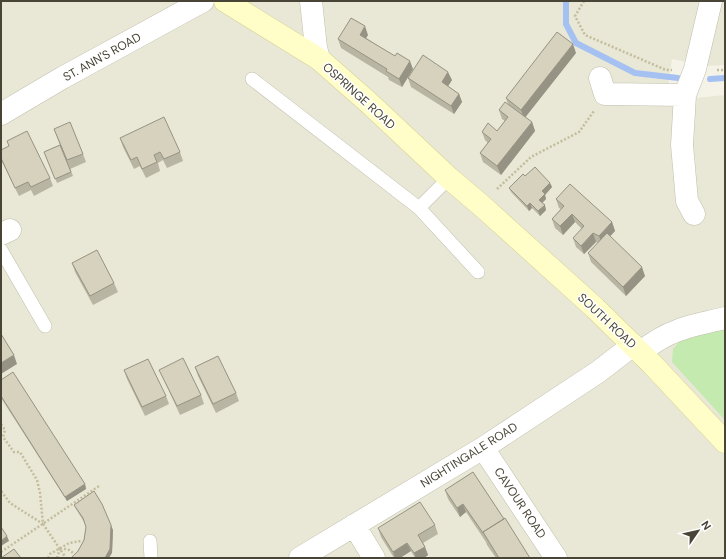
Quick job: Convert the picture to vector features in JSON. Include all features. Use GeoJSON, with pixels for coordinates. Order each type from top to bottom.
{"type":"FeatureCollection","features":[{"type":"Feature","properties":{"kind":"main road","name":"OSPRINGE ROAD"},"geometry":{"type":"LineString","coordinates":[[225,1],[319,59],[368,102],[449,178],[482,206]]}},
{"type":"Feature","properties":{"kind":"main road","name":"SOUTH ROAD"},"geometry":{"type":"LineString","coordinates":[[482,206],[637,348],[725,442]]}},
{"type":"Feature","properties":{"kind":"street","name":"ST. ANN'S ROAD"},"geometry":{"type":"LineString","coordinates":[[1,114],[62,78],[203,1]]}},
{"type":"Feature","properties":{"kind":"street"},"geometry":{"type":"LineString","coordinates":[[311,1],[316,48],[319,59]]}},
{"type":"Feature","properties":{"kind":"street"},"geometry":{"type":"LineString","coordinates":[[694,214],[687,201],[682,146],[685,95],[694,69],[711,1]]}},
{"type":"Feature","properties":{"kind":"street"},"geometry":{"type":"LineString","coordinates":[[603,86],[685,95]]}},
{"type":"Feature","properties":{"kind":"street","name":"NIGHTINGALE ROAD"},"geometry":{"type":"LineString","coordinates":[[300,558],[483,448],[624,352],[658,340],[679,330],[725,318]]}},
{"type":"Feature","properties":{"kind":"street","name":"CAVOUR ROAD"},"geometry":{"type":"LineString","coordinates":[[483,448],[556,558]]}},
{"type":"Feature","properties":{"kind":"street"},"geometry":{"type":"LineString","coordinates":[[354,525],[374,558]]}},
{"type":"Feature","properties":{"kind":"lane"},"geometry":{"type":"LineString","coordinates":[[252,79],[419,208],[478,272]]}},
{"type":"Feature","properties":{"kind":"lane"},"geometry":{"type":"LineString","coordinates":[[419,208],[449,178]]}},
{"type":"Feature","properties":{"kind":"lane"},"geometry":{"type":"LineString","coordinates":[[1,250],[45,326]]}},
{"type":"Feature","properties":{"kind":"lane"},"geometry":{"type":"LineString","coordinates":[[150,541],[152,558]]}},
{"type":"Feature","properties":{"kind":"path"},"geometry":{"type":"LineString","coordinates":[[584,1],[575,16],[585,35],[666,70],[725,70]]}},
{"type":"Feature","properties":{"kind":"path"},"geometry":{"type":"LineString","coordinates":[[482,206],[499,186],[531,157],[579,132],[603,86]]}},
{"type":"Feature","properties":{"kind":"path"},"geometry":{"type":"LineString","coordinates":[[1,424],[5,430],[3,437],[14,452],[20,452],[37,480],[40,493],[43,524]]}},
{"type":"Feature","properties":{"kind":"path"},"geometry":{"type":"LineString","coordinates":[[1,552],[99,486]]}},
{"type":"Feature","properties":{"kind":"path"},"geometry":{"type":"LineString","coordinates":[[1,491],[10,503],[43,524],[66,558]]}},
{"type":"Feature","properties":{"kind":"path"},"geometry":{"type":"LineString","coordinates":[[48,558],[50,554],[69,543],[81,541]]}},
{"type":"Feature","properties":{"kind":"path"},"geometry":{"type":"LineString","coordinates":[[60,548],[69,550],[76,555]]}},
{"type":"Feature","properties":{"kind":"path"},"geometry":{"type":"LineString","coordinates":[[57,558],[60,548]]}},
{"type":"Feature","properties":{"kind":"shaded area"},"geometry":{"type":"Polygon","coordinates":[[[1,1],[725,1],[725,65],[706,66],[672,59],[666,101],[725,95],[725,558],[1,558],[1,1]]]}},
{"type":"Feature","properties":{"kind":"green space"},"geometry":{"type":"Polygon","coordinates":[[[725,328],[725,420],[672,362],[673,349],[683,338],[725,328]]]}},
{"type":"Feature","properties":{"kind":"building"},"geometry":{"type":"Polygon","coordinates":[[[351,18],[365,26],[360,35],[395,56],[397,53],[410,61],[399,79],[386,71],[387,69],[338,39],[351,18]]]}},
{"type":"Feature","properties":{"kind":"building"},"geometry":{"type":"Polygon","coordinates":[[[557,32],[573,44],[521,110],[506,98],[557,32]]]}},
{"type":"Feature","properties":{"kind":"building"},"geometry":{"type":"Polygon","coordinates":[[[423,55],[448,72],[442,82],[459,94],[451,106],[408,78],[423,55]]]}},
{"type":"Feature","properties":{"kind":"building"},"geometry":{"type":"Polygon","coordinates":[[[505,102],[532,122],[497,166],[480,153],[491,139],[482,132],[488,123],[497,131],[508,117],[499,110],[505,102]]]}},
{"type":"Feature","properties":{"kind":"building"},"geometry":{"type":"Polygon","coordinates":[[[164,117],[180,152],[164,159],[160,152],[154,155],[157,162],[142,169],[137,157],[131,160],[120,138],[164,117]]]}},
{"type":"Feature","properties":{"kind":"building"},"geometry":{"type":"Polygon","coordinates":[[[70,122],[83,154],[67,160],[54,129],[70,122]]]}},
{"type":"Feature","properties":{"kind":"building"},"geometry":{"type":"Polygon","coordinates":[[[27,131],[50,178],[31,187],[28,182],[15,188],[1,158],[1,150],[9,146],[7,141],[27,131]]]}},
{"type":"Feature","properties":{"kind":"building"},"geometry":{"type":"Polygon","coordinates":[[[60,145],[71,172],[55,179],[44,152],[60,145]]]}},
{"type":"Feature","properties":{"kind":"building"},"geometry":{"type":"Polygon","coordinates":[[[535,167],[550,183],[542,191],[545,194],[539,200],[545,205],[538,211],[530,203],[527,206],[509,188],[523,174],[525,176],[535,167]]]}},
{"type":"Feature","properties":{"kind":"building"},"geometry":{"type":"Polygon","coordinates":[[[570,184],[612,222],[599,236],[593,233],[581,246],[573,238],[584,226],[572,214],[560,226],[552,219],[564,206],[556,199],[570,184]]]}},
{"type":"Feature","properties":{"kind":"building"},"geometry":{"type":"Polygon","coordinates":[[[607,233],[642,267],[623,287],[588,253],[607,233]]]}},
{"type":"Feature","properties":{"kind":"building"},"geometry":{"type":"Polygon","coordinates":[[[97,250],[114,283],[90,296],[72,263],[97,250]]]}},
{"type":"Feature","properties":{"kind":"building"},"geometry":{"type":"Polygon","coordinates":[[[1,334],[14,355],[1,363],[1,334]]]}},
{"type":"Feature","properties":{"kind":"building"},"geometry":{"type":"Polygon","coordinates":[[[218,356],[236,393],[213,404],[195,367],[218,356]]]}},
{"type":"Feature","properties":{"kind":"building"},"geometry":{"type":"Polygon","coordinates":[[[183,358],[201,395],[177,406],[159,370],[183,358]]]}},
{"type":"Feature","properties":{"kind":"building"},"geometry":{"type":"Polygon","coordinates":[[[148,359],[166,396],[142,407],[124,370],[148,359]]]}},
{"type":"Feature","properties":{"kind":"building"},"geometry":{"type":"Polygon","coordinates":[[[13,372],[85,484],[65,497],[1,396],[1,380],[13,372]]]}},
{"type":"Feature","properties":{"kind":"building"},"geometry":{"type":"Polygon","coordinates":[[[473,472],[504,519],[483,533],[463,504],[457,508],[445,490],[473,472]]]}},
{"type":"Feature","properties":{"kind":"building"},"geometry":{"type":"Polygon","coordinates":[[[94,491],[102,504],[111,525],[110,549],[105,558],[71,558],[78,551],[84,540],[86,527],[83,518],[74,505],[94,491]]]}},
{"type":"Feature","properties":{"kind":"building"},"geometry":{"type":"Polygon","coordinates":[[[420,502],[435,525],[418,535],[425,547],[414,553],[407,543],[393,552],[378,528],[420,502]]]}},
{"type":"Feature","properties":{"kind":"building"},"geometry":{"type":"Polygon","coordinates":[[[505,518],[530,558],[499,558],[483,532],[505,518]]]}},
{"type":"Feature","properties":{"kind":"building"},"geometry":{"type":"Polygon","coordinates":[[[1,527],[7,536],[1,541],[1,527]]]}},
{"type":"Feature","properties":{"kind":"building"},"geometry":{"type":"Polygon","coordinates":[[[14,549],[21,558],[1,558],[14,549]]]}},
{"type":"Feature","properties":{"kind":"waterway"},"geometry":{"type":"LineString","coordinates":[[566,1],[566,24],[576,43],[635,73],[678,78]]}},
{"type":"Feature","properties":{"kind":"waterway"},"geometry":{"type":"LineString","coordinates":[[710,79],[725,78]]}}]}
